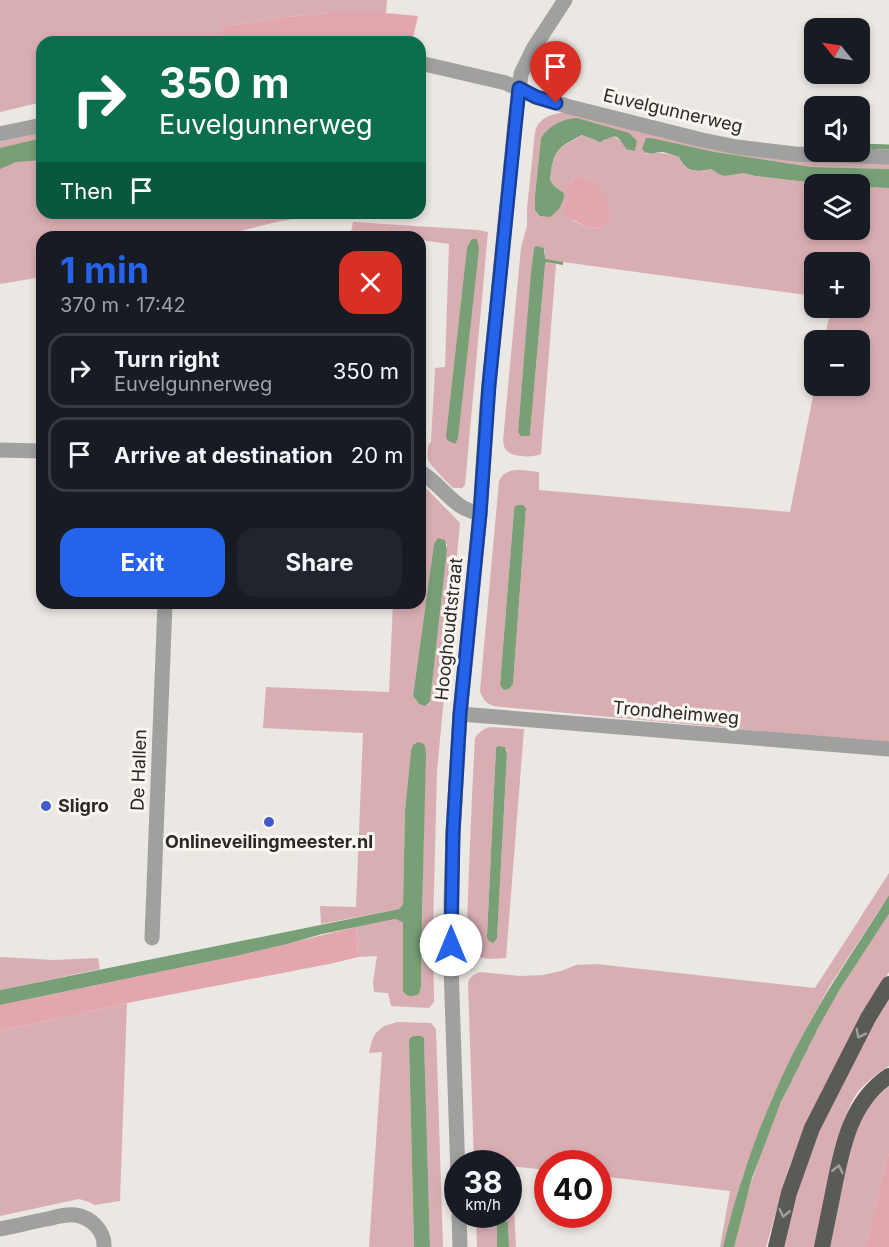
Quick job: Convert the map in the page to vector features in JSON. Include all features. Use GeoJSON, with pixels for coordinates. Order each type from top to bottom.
{"type":"FeatureCollection","features":[{"type":"Feature","properties":{"kind":"highway"},"geometry":{"type":"LineString","coordinates":[[776,1247],[789,1193],[812,1128],[868,1018],[889,984]]}},
{"type":"Feature","properties":{"kind":"highway"},"geometry":{"type":"LineString","coordinates":[[822,1247],[846,1135],[860,1105],[869,1093],[889,1076]]}},
{"type":"Feature","properties":{"kind":"street","name":"Hooghoudtstraat"},"geometry":{"type":"LineString","coordinates":[[457,1150],[451,966],[455,781],[480,514],[487,405],[521,74],[527,59],[565,0]]}},
{"type":"Feature","properties":{"kind":"street","name":"Euvelgunnerweg"},"geometry":{"type":"LineString","coordinates":[[426,64],[506,83],[536,97],[570,107],[726,145],[795,154],[889,157]]}},
{"type":"Feature","properties":{"kind":"street"},"geometry":{"type":"LineString","coordinates":[[0,134],[36,126]]}},
{"type":"Feature","properties":{"kind":"street"},"geometry":{"type":"LineString","coordinates":[[0,450],[36,451]]}},
{"type":"Feature","properties":{"kind":"street"},"geometry":{"type":"LineString","coordinates":[[426,475],[459,505],[480,514]]}},
{"type":"Feature","properties":{"kind":"street","name":"De Hallen"},"geometry":{"type":"LineString","coordinates":[[152,938],[165,609]]}},
{"type":"Feature","properties":{"kind":"street","name":"Trondheimweg"},"geometry":{"type":"LineString","coordinates":[[460,714],[889,749]]}},
{"type":"Feature","properties":{"kind":"street"},"geometry":{"type":"LineString","coordinates":[[0,1229],[75,1215],[95,1225],[105,1239],[104,1247]]}},
{"type":"Feature","properties":{"kind":"street"},"geometry":{"type":"LineString","coordinates":[[459,1228],[460,1247]]}},
{"type":"Feature","properties":{"kind":"shaded area"},"geometry":{"type":"Polygon","coordinates":[[[0,0],[387,0],[386,13],[328,13],[277,18],[222,27],[222,36],[36,36],[36,103],[0,112],[0,0]]]}},
{"type":"Feature","properties":{"kind":"shaded area"},"geometry":{"type":"Polygon","coordinates":[[[328,13],[386,13],[418,16],[413,36],[222,36],[222,27],[328,13]]]}},
{"type":"Feature","properties":{"kind":"shaded area"},"geometry":{"type":"Polygon","coordinates":[[[566,112],[648,132],[804,153],[804,162],[870,161],[889,164],[889,169],[812,167],[715,152],[649,138],[647,154],[663,153],[679,157],[689,169],[701,171],[711,169],[725,176],[744,173],[804,182],[804,240],[870,240],[870,187],[889,188],[889,743],[497,706],[489,704],[482,697],[480,691],[499,481],[502,476],[516,470],[539,472],[539,490],[790,512],[813,396],[870,396],[870,330],[826,330],[829,318],[870,318],[870,252],[804,252],[804,295],[548,260],[545,257],[545,250],[534,248],[518,431],[530,434],[546,262],[556,264],[541,454],[520,456],[506,450],[503,438],[521,247],[527,226],[535,132],[540,123],[551,115],[566,112]],[[571,119],[550,128],[541,138],[535,195],[564,193],[550,180],[553,162],[562,147],[583,135],[594,140],[605,141],[613,136],[635,150],[637,141],[571,119]],[[581,176],[570,183],[568,199],[572,220],[587,227],[601,228],[593,182],[581,176]],[[517,505],[514,510],[500,685],[505,690],[513,684],[526,508],[523,505],[517,505]]]}},
{"type":"Feature","properties":{"kind":"shaded area"},"geometry":{"type":"Polygon","coordinates":[[[577,118],[629,133],[637,141],[635,151],[626,149],[614,136],[600,142],[582,135],[567,143],[555,156],[550,180],[564,193],[562,204],[550,217],[540,216],[535,210],[535,195],[541,138],[556,124],[577,118]]]}},
{"type":"Feature","properties":{"kind":"shaded area"},"geometry":{"type":"Polygon","coordinates":[[[36,133],[36,219],[293,219],[241,231],[36,231],[36,278],[0,284],[0,142],[36,133]]]}},
{"type":"Feature","properties":{"kind":"shaded area"},"geometry":{"type":"Polygon","coordinates":[[[646,138],[651,138],[715,152],[812,167],[889,169],[889,188],[870,187],[870,174],[804,174],[804,182],[744,173],[725,176],[711,169],[700,171],[688,169],[679,157],[663,152],[649,153],[642,149],[646,138]]]}},
{"type":"Feature","properties":{"kind":"shaded area"},"geometry":{"type":"Polygon","coordinates":[[[36,139],[36,160],[16,162],[0,169],[0,148],[36,139]]]}},
{"type":"Feature","properties":{"kind":"shaded area"},"geometry":{"type":"Polygon","coordinates":[[[581,176],[593,182],[608,204],[611,219],[601,228],[587,227],[564,215],[564,200],[568,199],[571,182],[581,176]]]}},
{"type":"Feature","properties":{"kind":"shaded area"},"geometry":{"type":"Polygon","coordinates":[[[353,222],[488,232],[465,485],[462,488],[453,488],[428,459],[435,368],[445,367],[449,244],[426,241],[426,231],[351,231],[353,222]],[[469,243],[467,247],[446,436],[469,243]]]}},
{"type":"Feature","properties":{"kind":"shaded area"},"geometry":{"type":"Polygon","coordinates":[[[472,239],[477,239],[479,249],[458,438],[455,444],[447,440],[446,436],[467,247],[472,239]]]}},
{"type":"Feature","properties":{"kind":"shaded area"},"geometry":{"type":"Polygon","coordinates":[[[536,246],[544,248],[546,259],[563,262],[563,265],[546,262],[545,265],[530,434],[521,436],[518,432],[531,273],[536,246]]]}},
{"type":"Feature","properties":{"kind":"shaded area"},"geometry":{"type":"Polygon","coordinates":[[[426,488],[460,523],[437,772],[433,927],[434,1002],[429,1008],[391,1006],[388,993],[374,992],[373,982],[377,956],[358,957],[356,927],[395,919],[403,921],[403,991],[421,986],[425,746],[413,745],[411,750],[405,811],[403,904],[399,909],[321,924],[320,906],[356,907],[363,733],[263,728],[266,687],[389,692],[393,609],[425,609],[413,696],[419,704],[428,705],[430,702],[447,544],[434,544],[426,602],[426,488]]]}},
{"type":"Feature","properties":{"kind":"shaded area"},"geometry":{"type":"Polygon","coordinates":[[[518,505],[526,508],[513,684],[509,689],[504,690],[500,685],[514,510],[518,505]]]}},
{"type":"Feature","properties":{"kind":"shaded area"},"geometry":{"type":"Polygon","coordinates":[[[438,538],[445,540],[447,550],[430,702],[425,706],[419,704],[413,696],[434,544],[438,538]]]}},
{"type":"Feature","properties":{"kind":"shaded area"},"geometry":{"type":"Polygon","coordinates":[[[490,727],[524,729],[506,958],[497,959],[482,958],[474,954],[469,947],[467,933],[475,738],[481,731],[490,727]],[[496,748],[487,937],[496,941],[497,939],[507,749],[496,748]]]}},
{"type":"Feature","properties":{"kind":"shaded area"},"geometry":{"type":"Polygon","coordinates":[[[418,742],[425,746],[426,754],[419,994],[408,996],[403,991],[403,922],[395,919],[322,934],[236,956],[0,1005],[0,990],[399,909],[403,904],[405,811],[411,750],[418,742]]]}},
{"type":"Feature","properties":{"kind":"shaded area"},"geometry":{"type":"Polygon","coordinates":[[[505,747],[507,753],[497,939],[493,943],[487,937],[496,748],[505,747]]]}},
{"type":"Feature","properties":{"kind":"shaded area"},"geometry":{"type":"Polygon","coordinates":[[[889,873],[889,895],[831,984],[772,1098],[742,1178],[723,1247],[720,1247],[730,1191],[612,1177],[612,1150],[534,1150],[534,1169],[522,1167],[522,1150],[474,1150],[468,984],[469,979],[480,972],[520,976],[543,975],[576,965],[596,964],[815,988],[889,873]]]}},
{"type":"Feature","properties":{"kind":"shaded area"},"geometry":{"type":"Polygon","coordinates":[[[889,895],[889,914],[840,989],[781,1102],[752,1178],[734,1247],[723,1247],[739,1188],[759,1130],[783,1074],[820,1004],[889,895]]]}},
{"type":"Feature","properties":{"kind":"shaded area"},"geometry":{"type":"Polygon","coordinates":[[[889,914],[889,972],[848,1040],[813,1109],[789,1167],[766,1247],[734,1247],[758,1161],[804,1052],[826,1012],[889,914]]]}},
{"type":"Feature","properties":{"kind":"shaded area"},"geometry":{"type":"Polygon","coordinates":[[[356,927],[358,957],[0,1031],[0,1005],[236,956],[356,927]]]}},
{"type":"Feature","properties":{"kind":"shaded area"},"geometry":{"type":"Polygon","coordinates":[[[0,957],[54,960],[98,958],[100,969],[0,990],[0,957]]]}},
{"type":"Feature","properties":{"kind":"shaded area"},"geometry":{"type":"Polygon","coordinates":[[[889,999],[889,1066],[862,1087],[846,1115],[837,1144],[815,1247],[781,1247],[813,1143],[866,1037],[889,999]]]}},
{"type":"Feature","properties":{"kind":"shaded area"},"geometry":{"type":"Polygon","coordinates":[[[127,1003],[120,1201],[95,1205],[79,1199],[0,1216],[0,1031],[127,1003]]]}},
{"type":"Feature","properties":{"kind":"shaded area"},"geometry":{"type":"Polygon","coordinates":[[[397,1022],[431,1023],[436,1029],[443,1247],[430,1247],[424,1042],[409,1042],[414,1247],[369,1247],[382,1052],[369,1053],[377,1032],[397,1022]]]}},
{"type":"Feature","properties":{"kind":"shaded area"},"geometry":{"type":"Polygon","coordinates":[[[414,1036],[424,1038],[430,1247],[414,1247],[409,1042],[414,1036]]]}},
{"type":"Feature","properties":{"kind":"shaded area"},"geometry":{"type":"Polygon","coordinates":[[[889,1086],[889,1154],[865,1247],[829,1247],[847,1157],[853,1140],[867,1109],[889,1086]]]}},
{"type":"Feature","properties":{"kind":"shaded area"},"geometry":{"type":"Polygon","coordinates":[[[889,1154],[889,1247],[865,1247],[887,1158],[889,1154]]]}},
{"type":"Feature","properties":{"kind":"shaded area"},"geometry":{"type":"Polygon","coordinates":[[[476,1228],[497,1228],[497,1247],[477,1247],[476,1228]]]}},
{"type":"Feature","properties":{"kind":"shaded area"},"geometry":{"type":"Polygon","coordinates":[[[497,1228],[508,1228],[509,1247],[497,1247],[497,1228]]]}},
{"type":"Feature","properties":{"kind":"shaded area"},"geometry":{"type":"Polygon","coordinates":[[[508,1228],[515,1228],[516,1247],[509,1247],[508,1228]]]}},
{"type":"Feature","properties":{"kind":"waterway"},"geometry":{"type":"LineString","coordinates":[[870,146],[889,147]]}},
{"type":"Feature","properties":{"kind":"place","name":"Sligro"},"geometry":{"type":"Point","coordinates":[46,806]}},
{"type":"Feature","properties":{"kind":"place","name":"Onlineveilingmeester.nl"},"geometry":{"type":"Point","coordinates":[269,822]}},
{"type":"Feature","properties":{"kind":"route"},"geometry":{"type":"LineString","coordinates":[[451,945],[455,781],[460,714],[480,514],[487,405],[519,88],[536,97],[556,103]]}}]}
